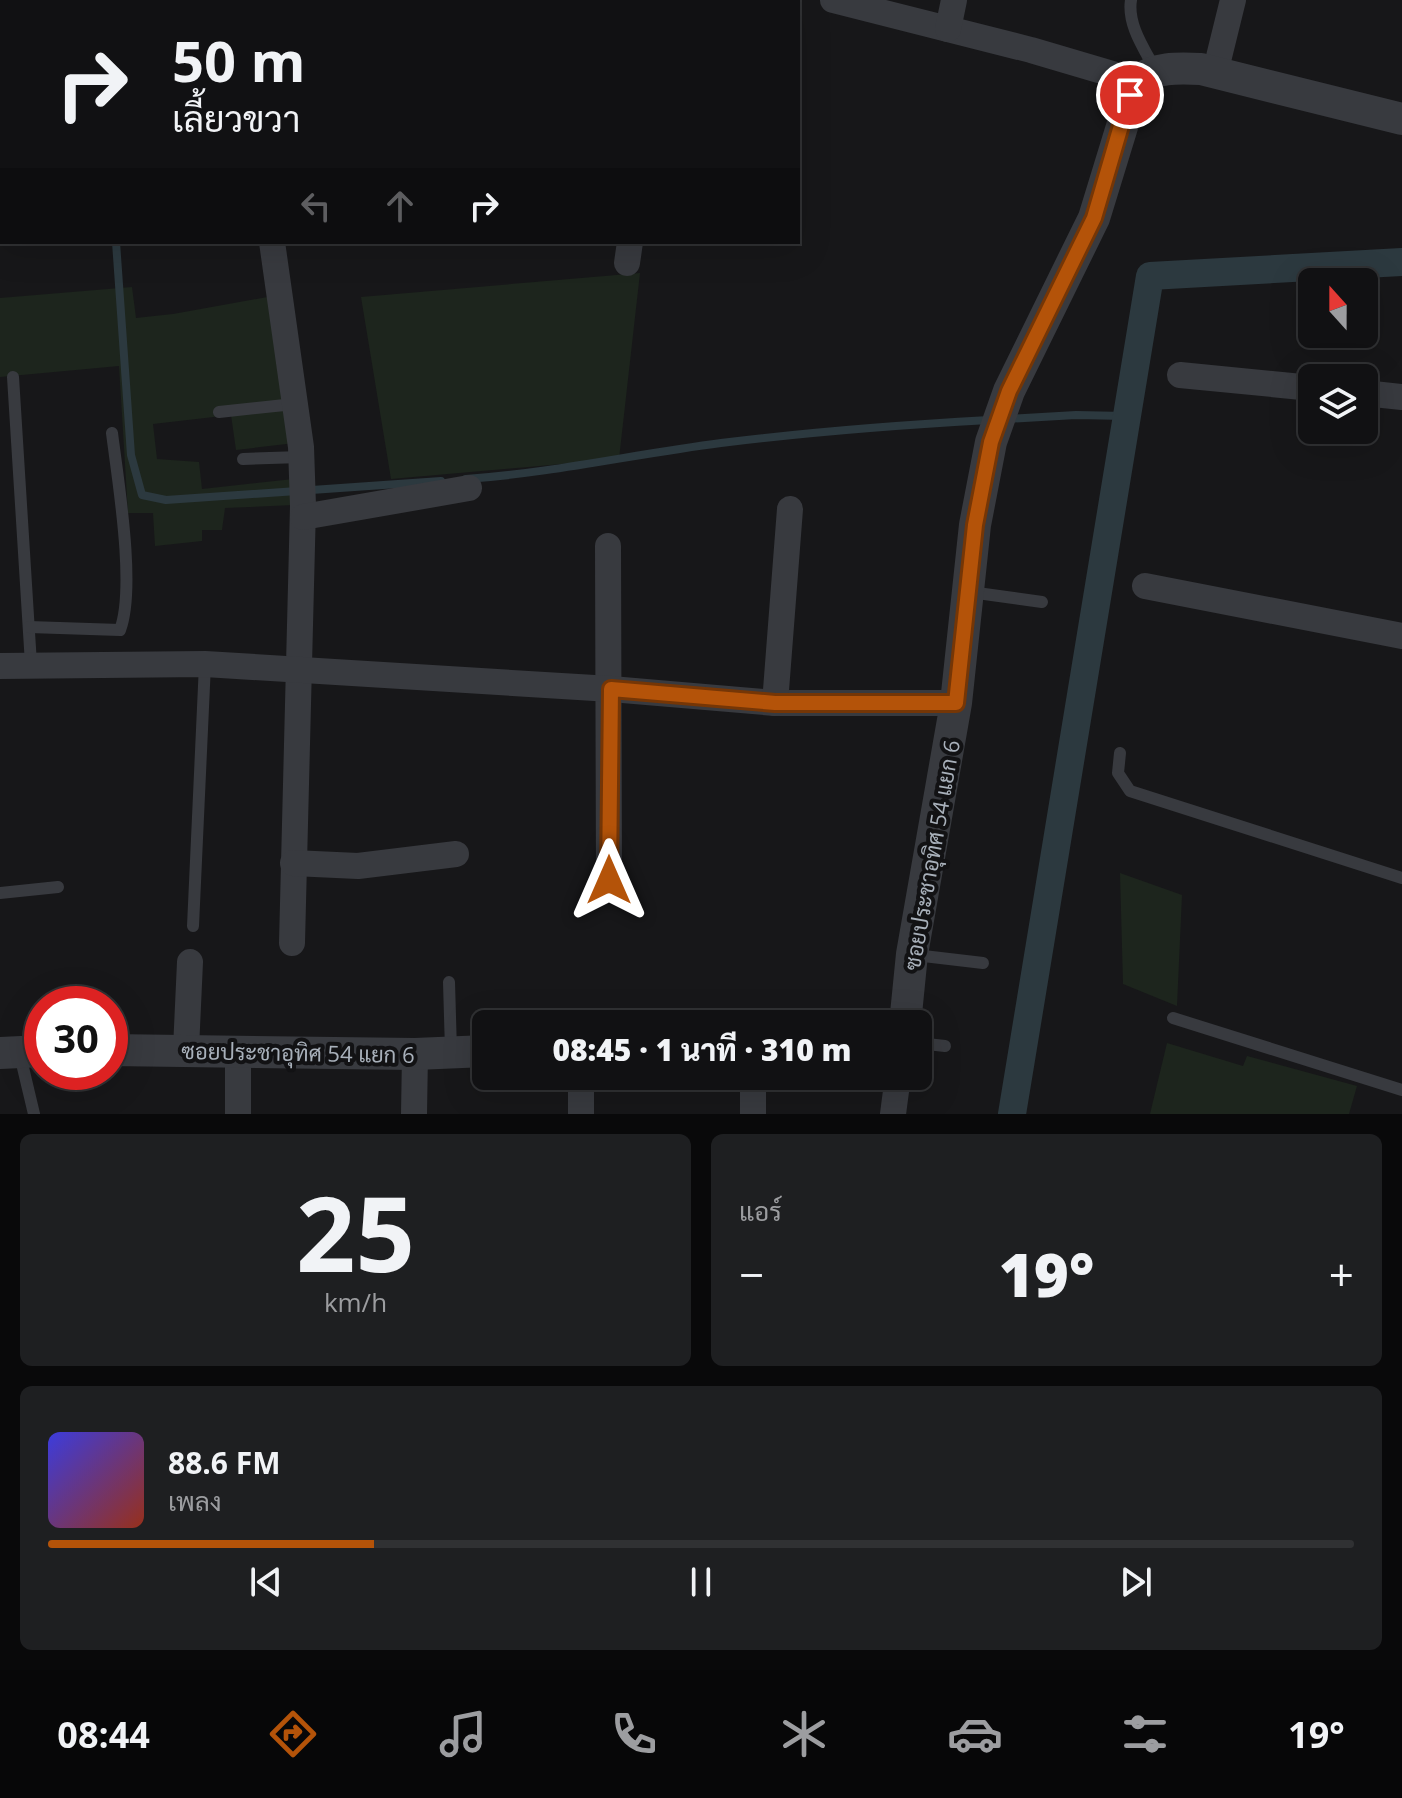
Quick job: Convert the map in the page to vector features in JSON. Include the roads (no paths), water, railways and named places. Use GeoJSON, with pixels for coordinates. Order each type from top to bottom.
{"type":"FeatureCollection","features":[{"type":"Feature","properties":{"kind":"street"},"geometry":{"type":"LineString","coordinates":[[833,0],[861,3],[948,29],[1146,76],[1170,68],[1215,73],[1402,119]]}},
{"type":"Feature","properties":{"kind":"street"},"geometry":{"type":"LineString","coordinates":[[948,29],[954,0]]}},
{"type":"Feature","properties":{"kind":"street"},"geometry":{"type":"LineString","coordinates":[[1215,73],[1233,0]]}},
{"type":"Feature","properties":{"kind":"street","name":"ซอยประชาอุทิศ 54 แยก 6"},"geometry":{"type":"LineString","coordinates":[[906,1010],[912,954],[956,703],[975,525],[991,442],[1009,391],[1094,218],[1146,76]]}},
{"type":"Feature","properties":{"kind":"street"},"geometry":{"type":"LineString","coordinates":[[272,244],[301,464],[303,512],[292,943]]}},
{"type":"Feature","properties":{"kind":"street"},"geometry":{"type":"LineString","coordinates":[[1180,375],[1298,387]]}},
{"type":"Feature","properties":{"kind":"street"},"geometry":{"type":"LineString","coordinates":[[1378,394],[1402,397]]}},
{"type":"Feature","properties":{"kind":"street"},"geometry":{"type":"LineString","coordinates":[[303,512],[469,488]]}},
{"type":"Feature","properties":{"kind":"street"},"geometry":{"type":"LineString","coordinates":[[775,703],[790,509]]}},
{"type":"Feature","properties":{"kind":"street"},"geometry":{"type":"LineString","coordinates":[[608,546],[611,689],[609,880]]}},
{"type":"Feature","properties":{"kind":"street"},"geometry":{"type":"LineString","coordinates":[[1145,586],[1402,636]]}},
{"type":"Feature","properties":{"kind":"street"},"geometry":{"type":"LineString","coordinates":[[0,666],[205,664],[611,689],[775,703],[956,703]]}},
{"type":"Feature","properties":{"kind":"street"},"geometry":{"type":"LineString","coordinates":[[293,863],[358,866],[456,854]]}},
{"type":"Feature","properties":{"kind":"street"},"geometry":{"type":"LineString","coordinates":[[186,1049],[190,962]]}},
{"type":"Feature","properties":{"kind":"street","name":"ซอยประชาอุทิศ 54 แยก 6"},"geometry":{"type":"LineString","coordinates":[[128,1050],[415,1054],[472,1052]]}},
{"type":"Feature","properties":{"kind":"street"},"geometry":{"type":"LineString","coordinates":[[238,1052],[238,1114]]}},
{"type":"Feature","properties":{"kind":"street"},"geometry":{"type":"LineString","coordinates":[[414,1114],[415,1054]]}},
{"type":"Feature","properties":{"kind":"street"},"geometry":{"type":"LineString","coordinates":[[581,1090],[581,1114]]}},
{"type":"Feature","properties":{"kind":"street"},"geometry":{"type":"LineString","coordinates":[[753,1090],[753,1114]]}},
{"type":"Feature","properties":{"kind":"street"},"geometry":{"type":"LineString","coordinates":[[893,1114],[896,1090]]}},
{"type":"Feature","properties":{"kind":"lane"},"geometry":{"type":"LineString","coordinates":[[1131,0],[1130,8],[1146,76]]}},
{"type":"Feature","properties":{"kind":"lane"},"geometry":{"type":"LineString","coordinates":[[13,377],[31,664]]}},
{"type":"Feature","properties":{"kind":"lane"},"geometry":{"type":"LineString","coordinates":[[219,412],[294,404]]}},
{"type":"Feature","properties":{"kind":"lane"},"geometry":{"type":"LineString","coordinates":[[29,627],[120,630],[126,605],[123,524],[112,433]]}},
{"type":"Feature","properties":{"kind":"lane"},"geometry":{"type":"LineString","coordinates":[[243,459],[301,464]]}},
{"type":"Feature","properties":{"kind":"lane"},"geometry":{"type":"LineString","coordinates":[[968,591],[1042,602]]}},
{"type":"Feature","properties":{"kind":"lane"},"geometry":{"type":"LineString","coordinates":[[193,926],[205,664]]}},
{"type":"Feature","properties":{"kind":"lane"},"geometry":{"type":"LineString","coordinates":[[1120,753],[1118,773],[1130,791],[1402,878]]}},
{"type":"Feature","properties":{"kind":"lane"},"geometry":{"type":"LineString","coordinates":[[0,893],[58,887]]}},
{"type":"Feature","properties":{"kind":"lane"},"geometry":{"type":"LineString","coordinates":[[912,954],[983,963]]}},
{"type":"Feature","properties":{"kind":"lane"},"geometry":{"type":"LineString","coordinates":[[449,982],[451,1053]]}},
{"type":"Feature","properties":{"kind":"lane"},"geometry":{"type":"LineString","coordinates":[[1173,1018],[1402,1090]]}},
{"type":"Feature","properties":{"kind":"lane"},"geometry":{"type":"LineString","coordinates":[[932,1045],[945,1046]]}},
{"type":"Feature","properties":{"kind":"lane"},"geometry":{"type":"LineString","coordinates":[[21,1052],[34,1114]]}},
{"type":"Feature","properties":{"kind":"waterway"},"geometry":{"type":"LineString","coordinates":[[116,244],[131,455],[142,495],[166,500],[441,481]]}},
{"type":"Feature","properties":{"kind":"waterway"},"geometry":{"type":"LineString","coordinates":[[1012,1114],[1150,276],[1402,262]]}},
{"type":"Feature","properties":{"kind":"waterway"},"geometry":{"type":"LineString","coordinates":[[1007,419],[1126,416]]}},
{"type":"Feature","properties":{"kind":"waterway"},"geometry":{"type":"LineString","coordinates":[[466,479],[754,439],[989,420]]}}]}
